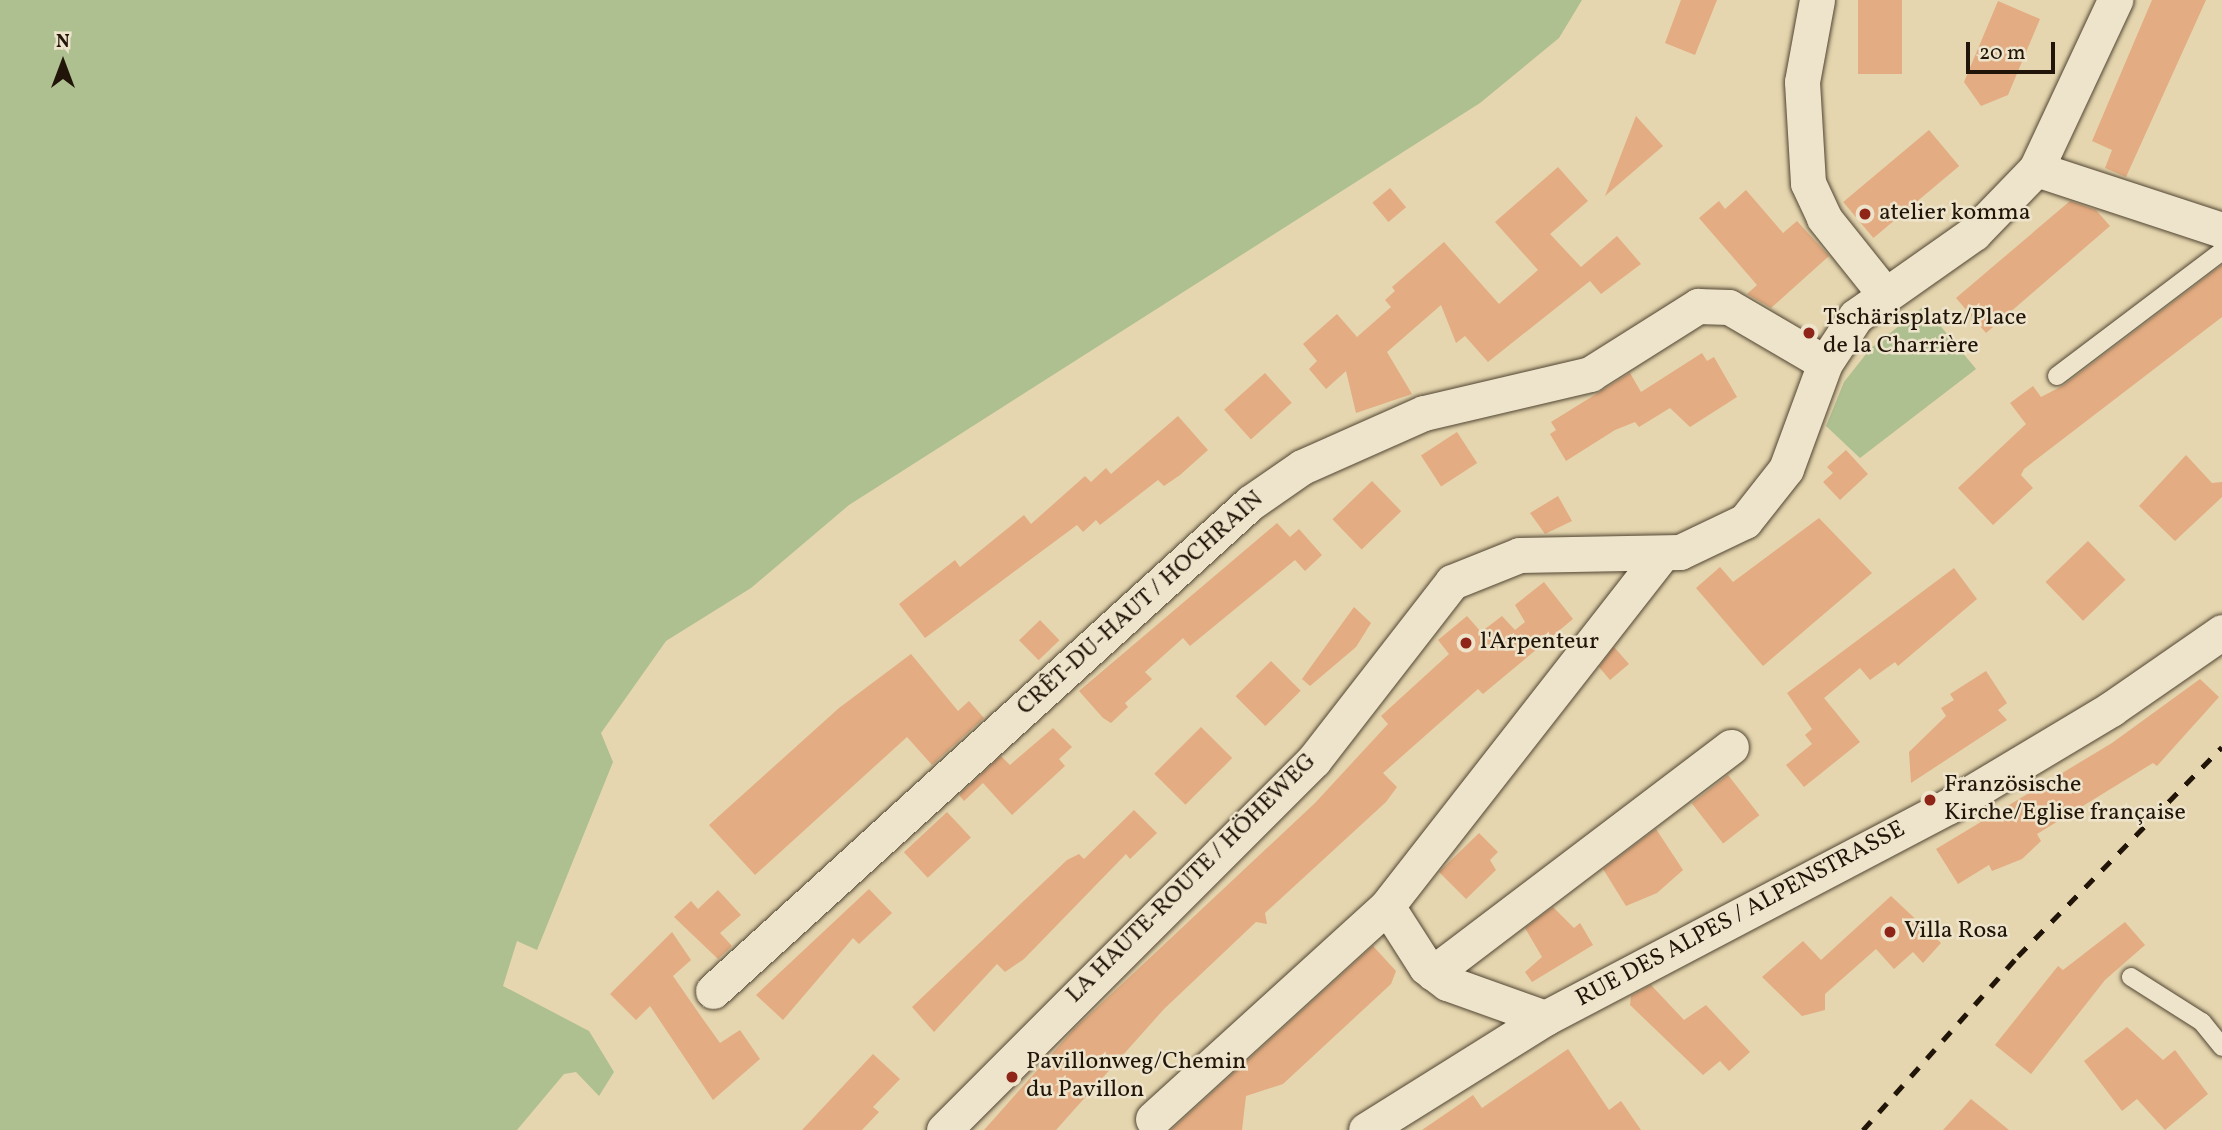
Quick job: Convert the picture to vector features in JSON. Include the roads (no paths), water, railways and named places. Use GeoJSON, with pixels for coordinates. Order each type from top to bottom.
{"type":"FeatureCollection","features":[{"type":"Feature","properties":{"kind":"street"},"geometry":{"type":"LineString","coordinates":[[1817,0],[1802,82],[1808,183],[1824,218],[1884,292]]}},
{"type":"Feature","properties":{"kind":"street","name":"LA HAUTE-ROUTE / HÖHEWEG"},"geometry":{"type":"LineString","coordinates":[[944,1130],[1314,761],[1452,582],[1519,555],[1660,556],[1725,535],[1763,503],[1786,469],[1825,363],[1856,316],[1884,292],[1954,249],[2036,169],[2115,0]]}},
{"type":"Feature","properties":{"kind":"street"},"geometry":{"type":"LineString","coordinates":[[2036,169],[2222,230]]}},
{"type":"Feature","properties":{"kind":"street","name":"CRÊT-DU-HAUT / HOCHRAIN"},"geometry":{"type":"LineString","coordinates":[[713,991],[1250,503],[1303,467],[1424,413],[1590,374],[1698,306],[1729,307],[1825,363]]}},
{"type":"Feature","properties":{"kind":"street"},"geometry":{"type":"LineString","coordinates":[[1153,1119],[1387,906],[1660,556]]}},
{"type":"Feature","properties":{"kind":"street","name":"RUE DES ALPES / ALPENSTRASSE"},"geometry":{"type":"LineString","coordinates":[[1366,1130],[1545,1018],[1949,806],[2111,709],[2222,632]]}},
{"type":"Feature","properties":{"kind":"street"},"geometry":{"type":"LineString","coordinates":[[1433,973],[1731,747]]}},
{"type":"Feature","properties":{"kind":"street"},"geometry":{"type":"LineString","coordinates":[[1387,906],[1433,973],[1460,989],[1545,1018]]}},
{"type":"Feature","properties":{"kind":"lane"},"geometry":{"type":"LineString","coordinates":[[2057,376],[2222,251]]}},
{"type":"Feature","properties":{"kind":"lane"},"geometry":{"type":"LineString","coordinates":[[2131,977],[2202,1022],[2222,1046]]}},
{"type":"Feature","properties":{"kind":"railway"},"geometry":{"type":"LineString","coordinates":[[1863,1130],[2018,956],[2222,747]]}},
{"type":"Feature","properties":{"kind":"place","name":"atelier komma"},"geometry":{"type":"Point","coordinates":[1865,214]}},
{"type":"Feature","properties":{"kind":"place","name":"Tschärisplatz/Place de la Charrière"},"geometry":{"type":"Point","coordinates":[1809,333]}},
{"type":"Feature","properties":{"kind":"place","name":"l'Arpenteur"},"geometry":{"type":"Point","coordinates":[1466,643]}},
{"type":"Feature","properties":{"kind":"place","name":"Französische Kirche/Eglise française"},"geometry":{"type":"Point","coordinates":[1930,800]}},
{"type":"Feature","properties":{"kind":"place","name":"Villa Rosa"},"geometry":{"type":"Point","coordinates":[1890,932]}},
{"type":"Feature","properties":{"kind":"place","name":"Pavillonweg/Chemin du Pavillon"},"geometry":{"type":"Point","coordinates":[1012,1077]}}]}
